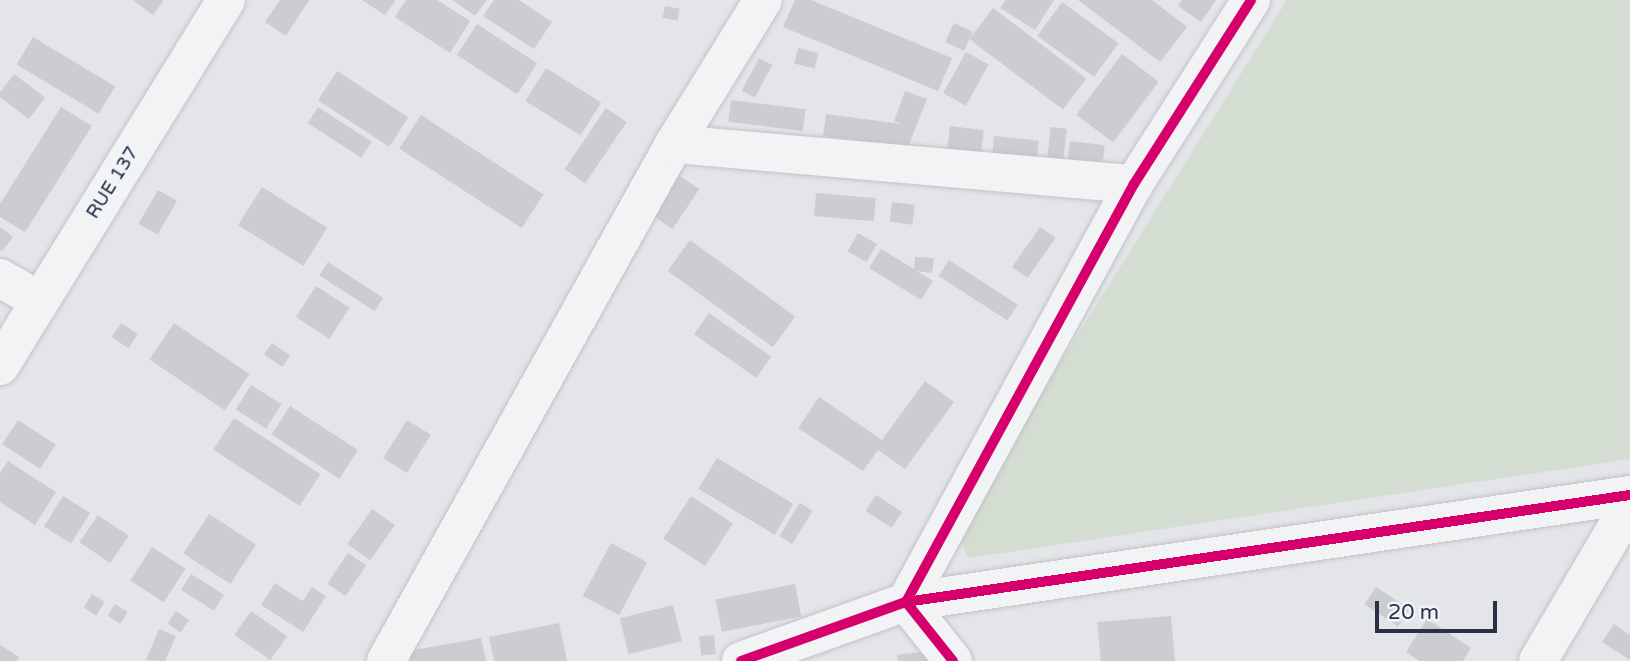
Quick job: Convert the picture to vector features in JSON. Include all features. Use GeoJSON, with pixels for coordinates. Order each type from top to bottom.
{"type":"FeatureCollection","features":[{"type":"Feature","properties":{"kind":"street","name":"RUE 137"},"geometry":{"type":"LineString","coordinates":[[0,366],[226,0]]}},
{"type":"Feature","properties":{"kind":"street"},"geometry":{"type":"LineString","coordinates":[[386,661],[674,145],[763,0]]}},
{"type":"Feature","properties":{"kind":"street"},"geometry":{"type":"LineString","coordinates":[[905,601],[1135,184],[1251,0]]}},
{"type":"Feature","properties":{"kind":"street"},"geometry":{"type":"LineString","coordinates":[[674,145],[1135,184]]}},
{"type":"Feature","properties":{"kind":"street"},"geometry":{"type":"LineString","coordinates":[[0,278],[40,301]]}},
{"type":"Feature","properties":{"kind":"street"},"geometry":{"type":"LineString","coordinates":[[741,661],[905,601],[1630,495]]}},
{"type":"Feature","properties":{"kind":"street"},"geometry":{"type":"LineString","coordinates":[[1549,657],[1630,505]]}},
{"type":"Feature","properties":{"kind":"street"},"geometry":{"type":"LineString","coordinates":[[905,601],[953,661]]}},
{"type":"Feature","properties":{"kind":"shaded area"},"geometry":{"type":"Polygon","coordinates":[[[1287,0],[1630,0],[1630,459],[969,558],[955,531],[1287,0]]]}},
{"type":"Feature","properties":{"kind":"building"},"geometry":{"type":"Polygon","coordinates":[[[133,0],[164,0],[153,15],[133,0]]]}},
{"type":"Feature","properties":{"kind":"building"},"geometry":{"type":"Polygon","coordinates":[[[280,0],[309,0],[286,36],[265,22],[280,0]]]}},
{"type":"Feature","properties":{"kind":"building"},"geometry":{"type":"Polygon","coordinates":[[[362,0],[396,0],[385,15],[362,0]]]}},
{"type":"Feature","properties":{"kind":"building"},"geometry":{"type":"Polygon","coordinates":[[[406,0],[437,0],[470,21],[450,53],[395,17],[406,0]]]}},
{"type":"Feature","properties":{"kind":"building"},"geometry":{"type":"Polygon","coordinates":[[[452,0],[487,0],[475,16],[452,0]]]}},
{"type":"Feature","properties":{"kind":"building"},"geometry":{"type":"Polygon","coordinates":[[[494,0],[519,0],[552,22],[534,49],[483,16],[494,0]]]}},
{"type":"Feature","properties":{"kind":"building"},"geometry":{"type":"Polygon","coordinates":[[[795,0],[811,0],[952,58],[938,91],[783,27],[795,0]]]}},
{"type":"Feature","properties":{"kind":"building"},"geometry":{"type":"Polygon","coordinates":[[[1006,0],[1054,0],[1035,30],[1000,8],[1006,0]]]}},
{"type":"Feature","properties":{"kind":"building"},"geometry":{"type":"Polygon","coordinates":[[[1078,0],[1152,0],[1187,27],[1160,62],[1078,0]]]}},
{"type":"Feature","properties":{"kind":"building"},"geometry":{"type":"Polygon","coordinates":[[[1182,0],[1216,0],[1201,22],[1178,6],[1182,0]]]}},
{"type":"Feature","properties":{"kind":"building"},"geometry":{"type":"Polygon","coordinates":[[[1062,2],[1119,43],[1094,77],[1037,36],[1062,2]]]}},
{"type":"Feature","properties":{"kind":"building"},"geometry":{"type":"Polygon","coordinates":[[[665,6],[680,9],[677,21],[663,18],[665,6]]]}},
{"type":"Feature","properties":{"kind":"building"},"geometry":{"type":"Polygon","coordinates":[[[993,8],[1086,78],[1063,110],[970,39],[993,8]]]}},
{"type":"Feature","properties":{"kind":"building"},"geometry":{"type":"Polygon","coordinates":[[[954,23],[973,32],[964,51],[945,42],[954,23]]]}},
{"type":"Feature","properties":{"kind":"building"},"geometry":{"type":"Polygon","coordinates":[[[477,24],[537,63],[517,94],[457,55],[477,24]]]}},
{"type":"Feature","properties":{"kind":"building"},"geometry":{"type":"Polygon","coordinates":[[[33,37],[115,86],[99,114],[17,64],[33,37]]]}},
{"type":"Feature","properties":{"kind":"building"},"geometry":{"type":"Polygon","coordinates":[[[798,48],[818,53],[815,69],[794,64],[798,48]]]}},
{"type":"Feature","properties":{"kind":"building"},"geometry":{"type":"Polygon","coordinates":[[[966,52],[989,65],[966,106],[943,93],[966,52]]]}},
{"type":"Feature","properties":{"kind":"building"},"geometry":{"type":"Polygon","coordinates":[[[1122,54],[1159,82],[1113,142],[1076,115],[1122,54]]]}},
{"type":"Feature","properties":{"kind":"building"},"geometry":{"type":"Polygon","coordinates":[[[759,58],[772,65],[755,98],[742,91],[759,58]]]}},
{"type":"Feature","properties":{"kind":"building"},"geometry":{"type":"Polygon","coordinates":[[[546,68],[601,102],[580,136],[525,101],[546,68]]]}},
{"type":"Feature","properties":{"kind":"building"},"geometry":{"type":"Polygon","coordinates":[[[337,71],[408,117],[389,147],[318,100],[337,71]]]}},
{"type":"Feature","properties":{"kind":"building"},"geometry":{"type":"Polygon","coordinates":[[[14,74],[45,97],[29,119],[0,97],[0,93],[14,74]]]}},
{"type":"Feature","properties":{"kind":"building"},"geometry":{"type":"Polygon","coordinates":[[[905,91],[927,99],[908,147],[823,136],[826,114],[902,124],[894,121],[905,91]]]}},
{"type":"Feature","properties":{"kind":"building"},"geometry":{"type":"Polygon","coordinates":[[[731,100],[805,109],[803,131],[728,122],[731,100]]]}},
{"type":"Feature","properties":{"kind":"building"},"geometry":{"type":"Polygon","coordinates":[[[61,107],[92,126],[25,232],[0,217],[0,204],[61,107]]]}},
{"type":"Feature","properties":{"kind":"building"},"geometry":{"type":"Polygon","coordinates":[[[318,107],[372,142],[361,158],[308,123],[318,107]]]}},
{"type":"Feature","properties":{"kind":"building"},"geometry":{"type":"Polygon","coordinates":[[[606,108],[627,122],[585,183],[565,169],[606,108]]]}},
{"type":"Feature","properties":{"kind":"building"},"geometry":{"type":"Polygon","coordinates":[[[421,115],[543,195],[522,228],[399,149],[421,115]]]}},
{"type":"Feature","properties":{"kind":"building"},"geometry":{"type":"Polygon","coordinates":[[[950,126],[984,130],[980,158],[947,154],[950,126]]]}},
{"type":"Feature","properties":{"kind":"building"},"geometry":{"type":"Polygon","coordinates":[[[1051,127],[1067,129],[1062,166],[1046,164],[1051,127]]]}},
{"type":"Feature","properties":{"kind":"building"},"geometry":{"type":"Polygon","coordinates":[[[994,136],[1039,141],[1036,163],[992,158],[994,136]]]}},
{"type":"Feature","properties":{"kind":"building"},"geometry":{"type":"Polygon","coordinates":[[[1070,141],[1105,145],[1101,173],[1067,169],[1070,141]]]}},
{"type":"Feature","properties":{"kind":"building"},"geometry":{"type":"Polygon","coordinates":[[[677,174],[699,189],[673,229],[650,214],[677,174]]]}},
{"type":"Feature","properties":{"kind":"building"},"geometry":{"type":"Polygon","coordinates":[[[262,187],[327,228],[303,266],[238,225],[262,187]]]}},
{"type":"Feature","properties":{"kind":"building"},"geometry":{"type":"Polygon","coordinates":[[[158,190],[177,201],[158,235],[138,224],[158,190]]]}},
{"type":"Feature","properties":{"kind":"building"},"geometry":{"type":"Polygon","coordinates":[[[816,193],[876,198],[874,221],[814,216],[816,193]]]}},
{"type":"Feature","properties":{"kind":"building"},"geometry":{"type":"Polygon","coordinates":[[[892,202],[915,205],[912,225],[890,222],[892,202]]]}},
{"type":"Feature","properties":{"kind":"building"},"geometry":{"type":"Polygon","coordinates":[[[0,227],[13,237],[2,251],[0,250],[0,227]]]}},
{"type":"Feature","properties":{"kind":"building"},"geometry":{"type":"Polygon","coordinates":[[[1040,227],[1056,238],[1027,278],[1012,267],[1040,227]]]}},
{"type":"Feature","properties":{"kind":"building"},"geometry":{"type":"Polygon","coordinates":[[[858,233],[877,244],[867,262],[848,251],[858,233]]]}},
{"type":"Feature","properties":{"kind":"building"},"geometry":{"type":"Polygon","coordinates":[[[690,240],[795,316],[773,347],[668,271],[690,240]]]}},
{"type":"Feature","properties":{"kind":"building"},"geometry":{"type":"Polygon","coordinates":[[[881,249],[914,269],[915,257],[934,258],[932,273],[917,271],[933,281],[921,300],[869,268],[881,249]]]}},
{"type":"Feature","properties":{"kind":"building"},"geometry":{"type":"Polygon","coordinates":[[[949,260],[1018,305],[1007,321],[939,276],[949,260]]]}},
{"type":"Feature","properties":{"kind":"building"},"geometry":{"type":"Polygon","coordinates":[[[328,262],[383,298],[375,311],[319,275],[328,262]]]}},
{"type":"Feature","properties":{"kind":"building"},"geometry":{"type":"Polygon","coordinates":[[[316,286],[350,308],[329,339],[296,317],[316,286]]]}},
{"type":"Feature","properties":{"kind":"building"},"geometry":{"type":"Polygon","coordinates":[[[709,313],[771,357],[756,378],[694,334],[709,313]]]}},
{"type":"Feature","properties":{"kind":"building"},"geometry":{"type":"Polygon","coordinates":[[[121,323],[138,334],[129,348],[112,337],[121,323]]]}},
{"type":"Feature","properties":{"kind":"building"},"geometry":{"type":"Polygon","coordinates":[[[174,323],[249,374],[225,410],[149,359],[174,323]]]}},
{"type":"Feature","properties":{"kind":"building"},"geometry":{"type":"Polygon","coordinates":[[[272,343],[290,355],[282,367],[264,355],[272,343]]]}},
{"type":"Feature","properties":{"kind":"building"},"geometry":{"type":"Polygon","coordinates":[[[925,381],[954,402],[905,469],[878,450],[863,471],[798,428],[819,397],[882,440],[925,381]]]}},
{"type":"Feature","properties":{"kind":"building"},"geometry":{"type":"Polygon","coordinates":[[[251,385],[282,404],[266,429],[236,410],[251,385]]]}},
{"type":"Feature","properties":{"kind":"building"},"geometry":{"type":"Polygon","coordinates":[[[290,406],[358,450],[339,479],[271,435],[290,406]]]}},
{"type":"Feature","properties":{"kind":"building"},"geometry":{"type":"Polygon","coordinates":[[[234,418],[320,474],[300,506],[213,450],[234,418]]]}},
{"type":"Feature","properties":{"kind":"building"},"geometry":{"type":"Polygon","coordinates":[[[18,420],[56,445],[40,469],[2,444],[18,420]]]}},
{"type":"Feature","properties":{"kind":"building"},"geometry":{"type":"Polygon","coordinates":[[[407,420],[431,435],[407,473],[383,458],[407,420]]]}},
{"type":"Feature","properties":{"kind":"building"},"geometry":{"type":"Polygon","coordinates":[[[717,458],[793,504],[775,535],[698,489],[717,458]]]}},
{"type":"Feature","properties":{"kind":"building"},"geometry":{"type":"Polygon","coordinates":[[[8,461],[56,492],[35,525],[0,502],[0,473],[8,461]]]}},
{"type":"Feature","properties":{"kind":"building"},"geometry":{"type":"Polygon","coordinates":[[[876,495],[902,512],[892,528],[866,511],[876,495]]]}},
{"type":"Feature","properties":{"kind":"building"},"geometry":{"type":"Polygon","coordinates":[[[63,496],[90,513],[71,543],[44,527],[63,496]]]}},
{"type":"Feature","properties":{"kind":"building"},"geometry":{"type":"Polygon","coordinates":[[[691,496],[733,523],[705,566],[663,539],[691,496]]]}},
{"type":"Feature","properties":{"kind":"building"},"geometry":{"type":"Polygon","coordinates":[[[800,503],[813,511],[792,544],[779,536],[800,503]]]}},
{"type":"Feature","properties":{"kind":"building"},"geometry":{"type":"Polygon","coordinates":[[[372,509],[395,525],[370,560],[347,544],[372,509]]]}},
{"type":"Feature","properties":{"kind":"building"},"geometry":{"type":"Polygon","coordinates":[[[209,514],[256,544],[230,584],[183,553],[209,514]]]}},
{"type":"Feature","properties":{"kind":"building"},"geometry":{"type":"Polygon","coordinates":[[[98,515],[129,536],[110,563],[80,542],[98,515]]]}},
{"type":"Feature","properties":{"kind":"building"},"geometry":{"type":"Polygon","coordinates":[[[611,543],[647,562],[619,615],[583,596],[611,543]]]}},
{"type":"Feature","properties":{"kind":"building"},"geometry":{"type":"Polygon","coordinates":[[[152,547],[186,569],[164,602],[130,581],[152,547]]]}},
{"type":"Feature","properties":{"kind":"building"},"geometry":{"type":"Polygon","coordinates":[[[348,553],[366,565],[346,596],[327,584],[348,553]]]}},
{"type":"Feature","properties":{"kind":"building"},"geometry":{"type":"Polygon","coordinates":[[[191,574],[224,595],[214,611],[181,590],[191,574]]]}},
{"type":"Feature","properties":{"kind":"building"},"geometry":{"type":"Polygon","coordinates":[[[275,583],[303,601],[312,587],[326,596],[303,632],[261,605],[275,583]]]}},
{"type":"Feature","properties":{"kind":"building"},"geometry":{"type":"Polygon","coordinates":[[[795,584],[801,616],[722,632],[715,599],[795,584]]]}},
{"type":"Feature","properties":{"kind":"building"},"geometry":{"type":"Polygon","coordinates":[[[1376,587],[1410,609],[1398,626],[1365,605],[1376,587]]]}},
{"type":"Feature","properties":{"kind":"building"},"geometry":{"type":"Polygon","coordinates":[[[92,594],[105,602],[96,616],[84,608],[92,594]]]}},
{"type":"Feature","properties":{"kind":"building"},"geometry":{"type":"Polygon","coordinates":[[[115,604],[128,612],[120,624],[108,616],[115,604]]]}},
{"type":"Feature","properties":{"kind":"building"},"geometry":{"type":"Polygon","coordinates":[[[673,605],[682,641],[629,654],[620,618],[673,605]]]}},
{"type":"Feature","properties":{"kind":"building"},"geometry":{"type":"Polygon","coordinates":[[[176,611],[189,620],[181,632],[167,623],[176,611]]]}},
{"type":"Feature","properties":{"kind":"building"},"geometry":{"type":"Polygon","coordinates":[[[251,611],[287,636],[270,660],[234,635],[251,611]]]}},
{"type":"Feature","properties":{"kind":"building"},"geometry":{"type":"Polygon","coordinates":[[[1171,616],[1175,661],[1101,661],[1097,622],[1171,616]]]}},
{"type":"Feature","properties":{"kind":"building"},"geometry":{"type":"Polygon","coordinates":[[[1427,619],[1471,648],[1463,661],[1420,661],[1406,652],[1427,619]]]}},
{"type":"Feature","properties":{"kind":"building"},"geometry":{"type":"Polygon","coordinates":[[[559,623],[567,661],[494,661],[489,637],[559,623]]]}},
{"type":"Feature","properties":{"kind":"building"},"geometry":{"type":"Polygon","coordinates":[[[1614,624],[1630,635],[1630,660],[1602,642],[1614,624]]]}},
{"type":"Feature","properties":{"kind":"building"},"geometry":{"type":"Polygon","coordinates":[[[159,629],[176,636],[165,661],[146,660],[159,629]]]}},
{"type":"Feature","properties":{"kind":"building"},"geometry":{"type":"Polygon","coordinates":[[[714,635],[716,654],[701,655],[699,637],[714,635]]]}},
{"type":"Feature","properties":{"kind":"building"},"geometry":{"type":"Polygon","coordinates":[[[481,638],[486,661],[410,661],[408,651],[481,638]]]}},
{"type":"Feature","properties":{"kind":"building"},"geometry":{"type":"Polygon","coordinates":[[[0,645],[19,657],[17,661],[0,661],[0,645]]]}},
{"type":"Feature","properties":{"kind":"building"},"geometry":{"type":"Polygon","coordinates":[[[933,651],[934,661],[898,661],[897,655],[933,651]]]}},
{"type":"Feature","properties":{"kind":"cycle path"},"geometry":{"type":"LineString","coordinates":[[953,661],[906,602],[1134,184],[1251,0]]}},
{"type":"Feature","properties":{"kind":"cycle path"},"geometry":{"type":"LineString","coordinates":[[741,661],[906,602],[1630,495]]}}]}
